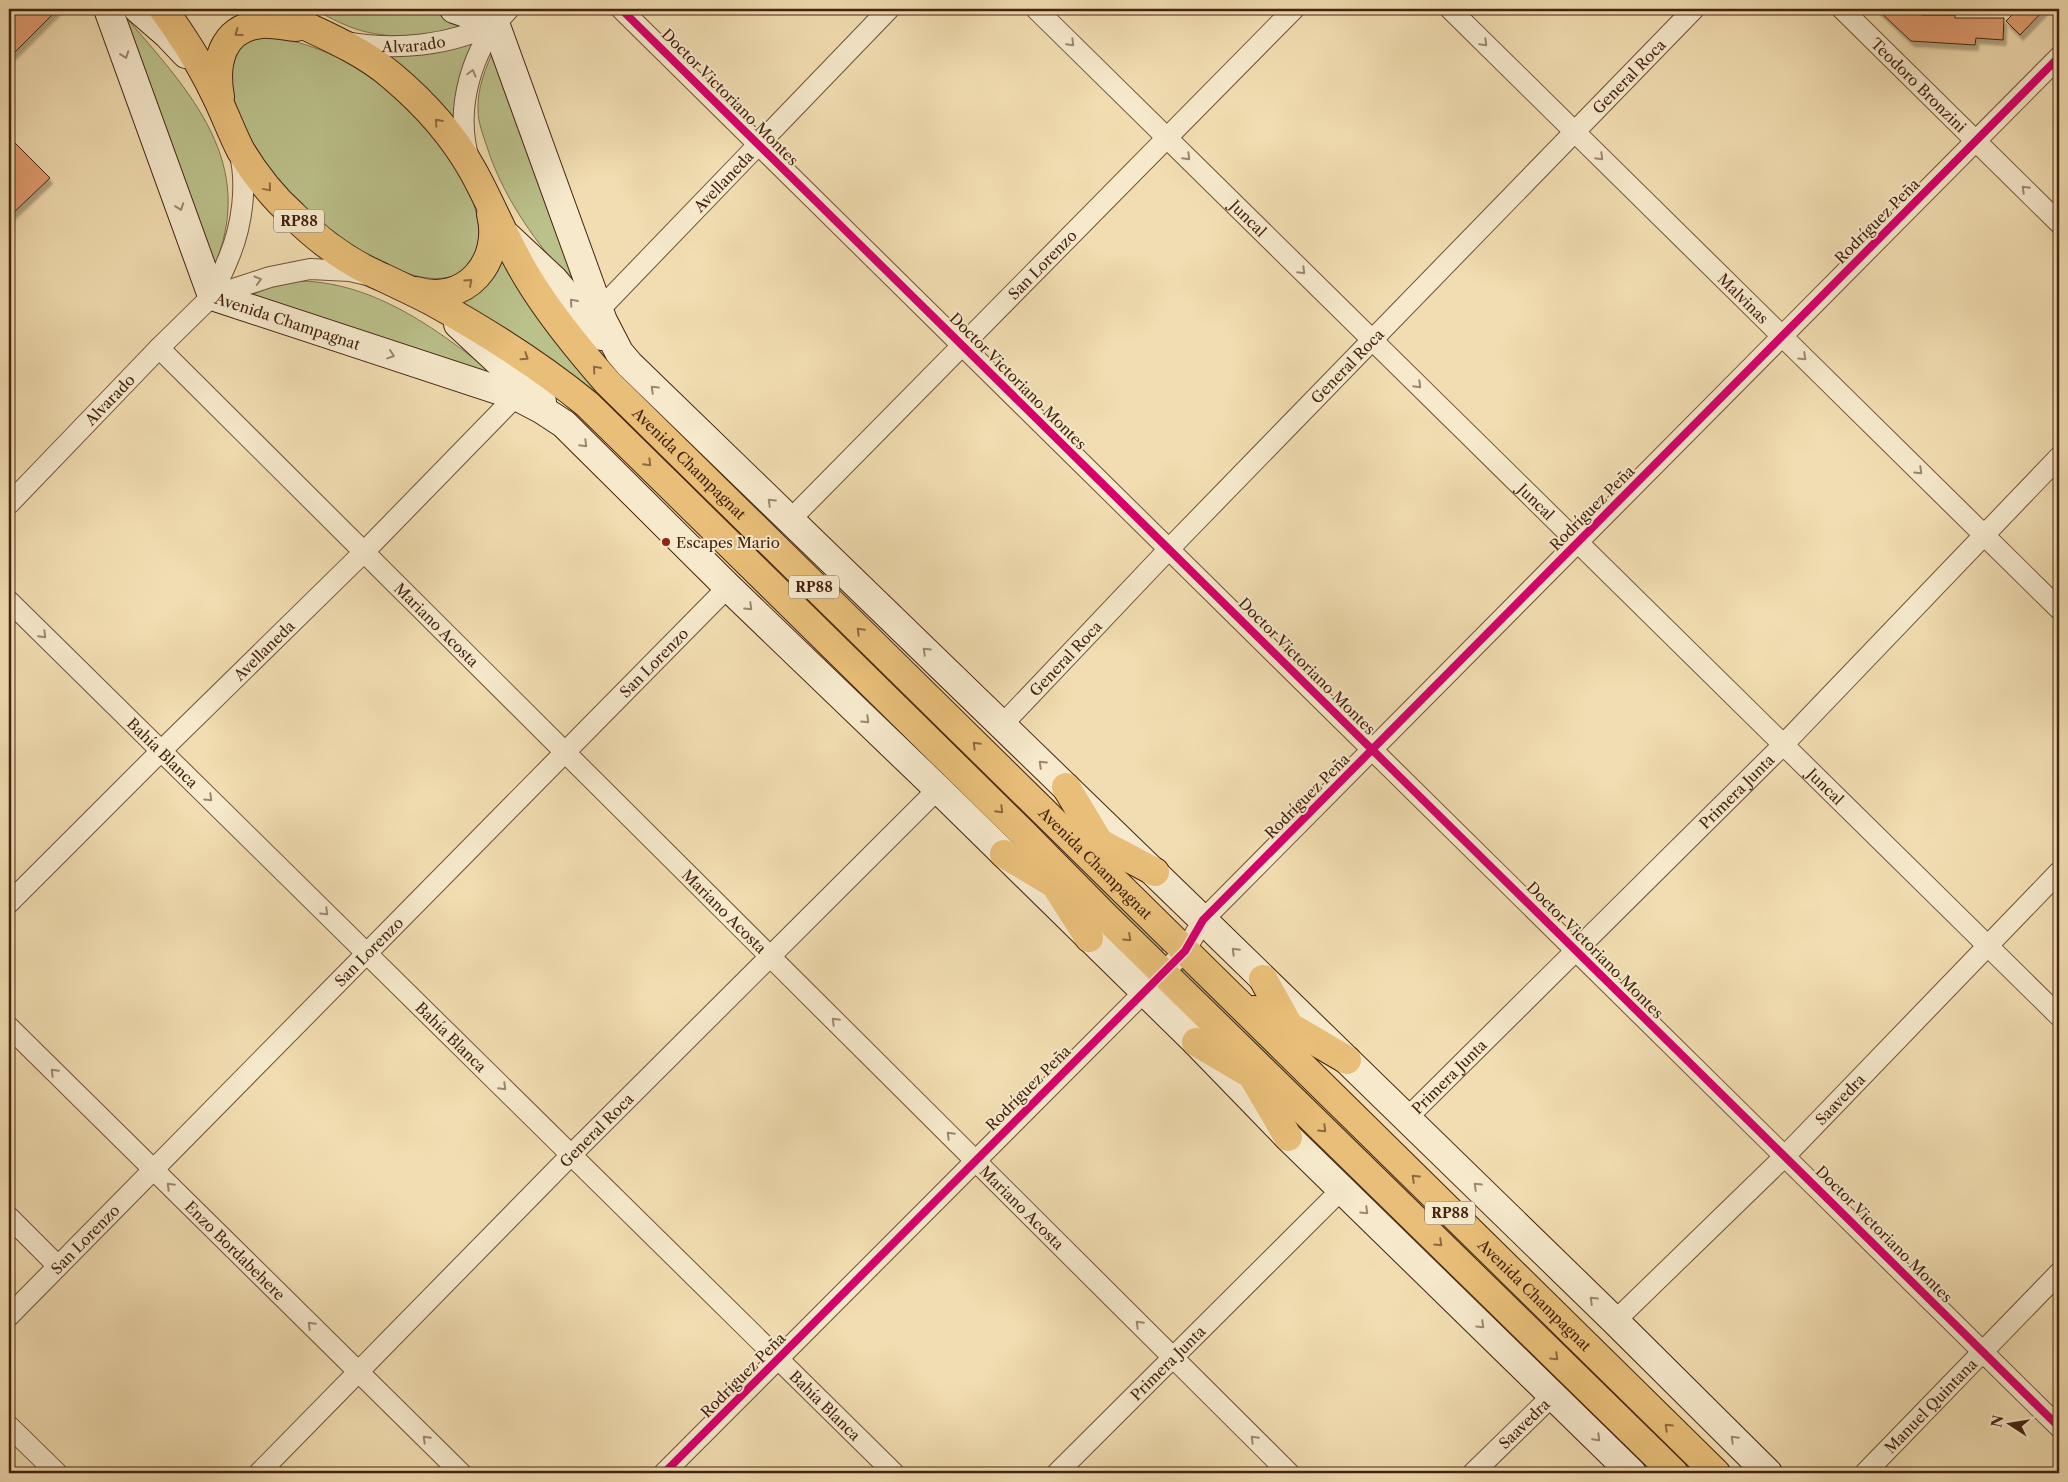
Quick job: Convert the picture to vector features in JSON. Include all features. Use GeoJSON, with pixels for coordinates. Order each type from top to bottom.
{"type":"FeatureCollection","features":[{"type":"Feature","properties":{"kind":"highway","name":"Avenida Champagnat"},"geometry":{"type":"LineString","coordinates":[[163,9],[196,57],[236,141],[253,170],[292,214],[338,253],[367,270],[437,304],[524,356],[587,404],[1106,917],[1674,1473]]}},
{"type":"Feature","properties":{"kind":"highway","name":"Avenida Champagnat"},"geometry":{"type":"LineString","coordinates":[[275,11],[344,45],[369,60],[391,75],[411,93],[445,130],[459,149],[528,279],[576,346],[607,382],[1130,896],[1318,1084],[1716,1473]]}},
{"type":"Feature","properties":{"kind":"highway","name":"RP88"},"geometry":{"type":"LineString","coordinates":[[226,117],[218,85],[217,71],[223,50],[236,33],[244,28],[264,23],[297,27],[323,36]]}},
{"type":"Feature","properties":{"kind":"highway","name":"RP88"},"geometry":{"type":"LineString","coordinates":[[401,285],[424,293],[440,295],[463,288],[475,278],[488,258],[493,241],[491,216],[478,182]]}},
{"type":"Feature","properties":{"kind":"highway"},"geometry":{"type":"LineString","coordinates":[[1066,787],[1130,896]]}},
{"type":"Feature","properties":{"kind":"highway"},"geometry":{"type":"LineString","coordinates":[[1043,812],[1155,872]]}},
{"type":"Feature","properties":{"kind":"highway"},"geometry":{"type":"LineString","coordinates":[[1022,832],[1089,938]]}},
{"type":"Feature","properties":{"kind":"highway"},"geometry":{"type":"LineString","coordinates":[[1004,854],[1106,917]]}},
{"type":"Feature","properties":{"kind":"highway"},"geometry":{"type":"LineString","coordinates":[[1263,979],[1318,1084]]}},
{"type":"Feature","properties":{"kind":"highway"},"geometry":{"type":"LineString","coordinates":[[1237,1002],[1289,1026],[1347,1060]]}},
{"type":"Feature","properties":{"kind":"highway"},"geometry":{"type":"LineString","coordinates":[[1217,1024],[1253,1076],[1288,1137]]}},
{"type":"Feature","properties":{"kind":"highway"},"geometry":{"type":"LineString","coordinates":[[1196,1042],[1300,1106]]}},
{"type":"Feature","properties":{"kind":"street","name":"Avenida Champagnat"},"geometry":{"type":"LineString","coordinates":[[108,9],[212,296],[516,396],[564,424]]}},
{"type":"Feature","properties":{"kind":"street","name":"Avenida Champagnat"},"geometry":{"type":"LineString","coordinates":[[138,9],[168,35],[207,78]]}},
{"type":"Feature","properties":{"kind":"street"},"geometry":{"type":"LineString","coordinates":[[454,9],[502,16],[477,55],[465,104],[467,151],[478,182]]}},
{"type":"Feature","properties":{"kind":"street","name":"Doctor Victoriano Montes"},"geometry":{"type":"LineString","coordinates":[[621,9],[2059,1427]]}},
{"type":"Feature","properties":{"kind":"street","name":"Avellaneda"},"geometry":{"type":"LineString","coordinates":[[599,310],[889,9]]}},
{"type":"Feature","properties":{"kind":"street","name":"Juncal"},"geometry":{"type":"LineString","coordinates":[[1036,9],[2059,1016]]}},
{"type":"Feature","properties":{"kind":"street","name":"San Lorenzo"},"geometry":{"type":"LineString","coordinates":[[790,520],[1294,9]]}},
{"type":"Feature","properties":{"kind":"street","name":"Malvinas"},"geometry":{"type":"LineString","coordinates":[[1450,9],[2059,609]]}},
{"type":"Feature","properties":{"kind":"street","name":"General Roca"},"geometry":{"type":"LineString","coordinates":[[1002,725],[1168,549],[1694,9]]}},
{"type":"Feature","properties":{"kind":"street","name":"Teodoro Bronzini"},"geometry":{"type":"LineString","coordinates":[[1842,9],[2059,223]]}},
{"type":"Feature","properties":{"kind":"street","name":"Avenida Champagnat"},"geometry":{"type":"LineString","coordinates":[[502,16],[599,310],[606,329],[629,364]]}},
{"type":"Feature","properties":{"kind":"street","name":"Alvarado"},"geometry":{"type":"LineString","coordinates":[[323,36],[355,44],[417,45],[466,36],[502,16]]}},
{"type":"Feature","properties":{"kind":"street","name":"Rodríguez Peña"},"geometry":{"type":"LineString","coordinates":[[664,1473],[1185,951],[1203,920],[2059,56]]}},
{"type":"Feature","properties":{"kind":"street","name":"Alvarado"},"geometry":{"type":"LineString","coordinates":[[9,504],[159,348],[212,296],[230,256],[237,233],[242,175],[236,141]]}},
{"type":"Feature","properties":{"kind":"street","name":"Avenida Champagnat"},"geometry":{"type":"LineString","coordinates":[[503,233],[554,280],[629,364],[1155,872],[1768,1473]]}},
{"type":"Feature","properties":{"kind":"street","name":"Alvarado"},"geometry":{"type":"LineString","coordinates":[[212,296],[270,277],[310,269],[350,271],[401,285]]}},
{"type":"Feature","properties":{"kind":"street","name":"Avenida Champagnat"},"geometry":{"type":"LineString","coordinates":[[437,304],[508,368],[728,587],[938,789],[1196,1042],[1288,1137],[1632,1473]]}},
{"type":"Feature","properties":{"kind":"street","name":"Mariano Acosta"},"geometry":{"type":"LineString","coordinates":[[159,348],[1289,1473]]}},
{"type":"Feature","properties":{"kind":"street","name":"Avellaneda"},"geometry":{"type":"LineString","coordinates":[[9,903],[160,751],[363,553],[516,396]]}},
{"type":"Feature","properties":{"kind":"street","name":"Primera Junta"},"geometry":{"type":"LineString","coordinates":[[1407,1118],[1783,744],[2059,457]]}},
{"type":"Feature","properties":{"kind":"street","name":"San Lorenzo"},"geometry":{"type":"LineString","coordinates":[[9,1316],[728,587]]}},
{"type":"Feature","properties":{"kind":"street","name":"Bahía Blanca"},"geometry":{"type":"LineString","coordinates":[[9,600],[894,1473]]}},
{"type":"Feature","properties":{"kind":"street","name":"General Roca"},"geometry":{"type":"LineString","coordinates":[[258,1473],[571,1155],[938,789]]}},
{"type":"Feature","properties":{"kind":"street","name":"Saavedra"},"geometry":{"type":"LineString","coordinates":[[1615,1321],[1785,1156],[2059,872]]}},
{"type":"Feature","properties":{"kind":"street","name":"Enzo Bordabehere"},"geometry":{"type":"LineString","coordinates":[[9,1027],[461,1473]]}},
{"type":"Feature","properties":{"kind":"street","name":"Primera Junta"},"geometry":{"type":"LineString","coordinates":[[1057,1473],[1342,1189]]}},
{"type":"Feature","properties":{"kind":"street"},"geometry":{"type":"LineString","coordinates":[[9,1217],[58,1266]]}},
{"type":"Feature","properties":{"kind":"street","name":"Manuel Quintana"},"geometry":{"type":"LineString","coordinates":[[1865,1473],[2059,1273]]}},
{"type":"Feature","properties":{"kind":"street","name":"Saavedra"},"geometry":{"type":"LineString","coordinates":[[1473,1473],[1553,1395]]}},
{"type":"Feature","properties":{"kind":"street"},"geometry":{"type":"LineString","coordinates":[[9,1426],[57,1473]]}},
{"type":"Feature","properties":{"kind":"green space"},"geometry":{"type":"Polygon","coordinates":[[[314,9],[426,9],[466,23],[454,29],[435,34],[414,36],[385,35],[351,27],[314,9]]]}},
{"type":"Feature","properties":{"kind":"green space"},"geometry":{"type":"Polygon","coordinates":[[[124,15],[172,72],[193,101],[211,131],[223,163],[228,197],[225,232],[212,271],[124,15]]]}},
{"type":"Feature","properties":{"kind":"green space"},"geometry":{"type":"Polygon","coordinates":[[[482,35],[455,121],[375,53],[482,35]]]}},
{"type":"Feature","properties":{"kind":"green space"},"geometry":{"type":"Polygon","coordinates":[[[267,37],[298,43],[328,53],[357,69],[385,88],[410,110],[432,135],[451,161],[467,188],[475,210],[479,230],[477,248],[471,262],[460,272],[445,278],[425,278],[390,266],[368,255],[338,235],[294,201],[284,189],[259,154],[238,112],[231,91],[229,72],[235,52],[243,45],[267,37]]]}},
{"type":"Feature","properties":{"kind":"green space"},"geometry":{"type":"Polygon","coordinates":[[[495,47],[586,300],[528,228],[505,189],[487,147],[479,119],[478,102],[483,78],[495,47]]]}},
{"type":"Feature","properties":{"kind":"green space"},"geometry":{"type":"Polygon","coordinates":[[[504,259],[1164,945],[1161,954],[614,417],[458,306],[484,286],[504,259]]]}},
{"type":"Feature","properties":{"kind":"green space"},"geometry":{"type":"Polygon","coordinates":[[[301,281],[331,284],[386,302],[438,332],[509,386],[245,298],[277,284],[301,281]]]}},
{"type":"Feature","properties":{"kind":"green space"},"geometry":{"type":"Polygon","coordinates":[[[1187,968],[1702,1473],[1685,1473],[1178,973],[1187,968]]]}},
{"type":"Feature","properties":{"kind":"building"},"geometry":{"type":"Polygon","coordinates":[[[9,9],[58,9],[9,58],[9,9]]]}},
{"type":"Feature","properties":{"kind":"building"},"geometry":{"type":"Polygon","coordinates":[[[1877,9],[1914,9],[1922,15],[1955,15],[1955,18],[2004,18],[2003,40],[1976,38],[1975,45],[1911,41],[1877,9]]]}},
{"type":"Feature","properties":{"kind":"building"},"geometry":{"type":"Polygon","coordinates":[[[2018,9],[2045,9],[2020,35],[2006,21],[2018,9]]]}},
{"type":"Feature","properties":{"kind":"building"},"geometry":{"type":"Polygon","coordinates":[[[9,137],[50,178],[9,217],[9,137]]]}},
{"type":"Feature","properties":{"kind":"cycle path"},"geometry":{"type":"LineString","coordinates":[[621,9],[2059,1427]]}},
{"type":"Feature","properties":{"kind":"cycle path"},"geometry":{"type":"LineString","coordinates":[[664,1473],[1185,951],[1203,920],[2059,57]]}},
{"type":"Feature","properties":{"kind":"place","name":"Escapes Mario"},"geometry":{"type":"Point","coordinates":[666,542]}}]}
